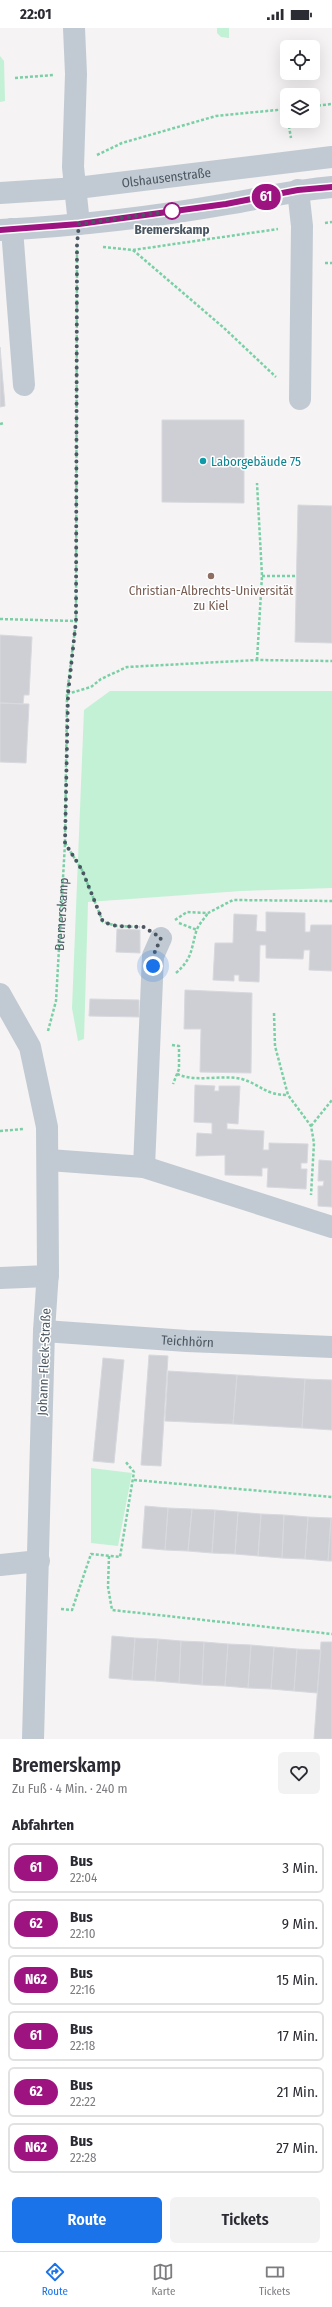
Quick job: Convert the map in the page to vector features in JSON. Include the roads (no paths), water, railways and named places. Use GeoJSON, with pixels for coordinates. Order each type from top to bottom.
{"type":"FeatureCollection","features":[{"type":"Feature","properties":{"kind":"street"},"geometry":{"type":"LineString","coordinates":[[74,28],[76,74],[73,167],[77,188],[79,224]]}},
{"type":"Feature","properties":{"kind":"street","name":"Olshausenstraße"},"geometry":{"type":"LineString","coordinates":[[0,193],[77,188],[332,157]]}},
{"type":"Feature","properties":{"kind":"street"},"geometry":{"type":"LineString","coordinates":[[24,385],[6,229],[79,224],[226,204],[298,190],[332,187]]}},
{"type":"Feature","properties":{"kind":"street"},"geometry":{"type":"LineString","coordinates":[[298,190],[302,226],[300,399]]}},
{"type":"Feature","properties":{"kind":"street"},"geometry":{"type":"LineString","coordinates":[[144,1168],[153,956],[161,938]]}},
{"type":"Feature","properties":{"kind":"street","name":"Johann-Fleck-Straße"},"geometry":{"type":"LineString","coordinates":[[0,994],[30,1047],[47,1127],[49,1160],[48,1276],[44,1331],[39,1561],[33,1739]]}},
{"type":"Feature","properties":{"kind":"street"},"geometry":{"type":"LineString","coordinates":[[49,1160],[144,1168],[332,1227]]}},
{"type":"Feature","properties":{"kind":"street"},"geometry":{"type":"LineString","coordinates":[[0,1278],[48,1276]]}},
{"type":"Feature","properties":{"kind":"street","name":"Teichhörn"},"geometry":{"type":"LineString","coordinates":[[44,1331],[187,1341],[332,1347]]}},
{"type":"Feature","properties":{"kind":"street"},"geometry":{"type":"LineString","coordinates":[[0,1565],[39,1561]]}},
{"type":"Feature","properties":{"kind":"place","name":"Bremerskamp"},"geometry":{"type":"Point","coordinates":[172,211]}},
{"type":"Feature","properties":{"kind":"place","name":"Laborgebäude 75"},"geometry":{"type":"Point","coordinates":[203,461]}},
{"type":"Feature","properties":{"kind":"place","name":"Christian-Albrechts-Universität zu Kiel"},"geometry":{"type":"Point","coordinates":[211,576]}}]}
